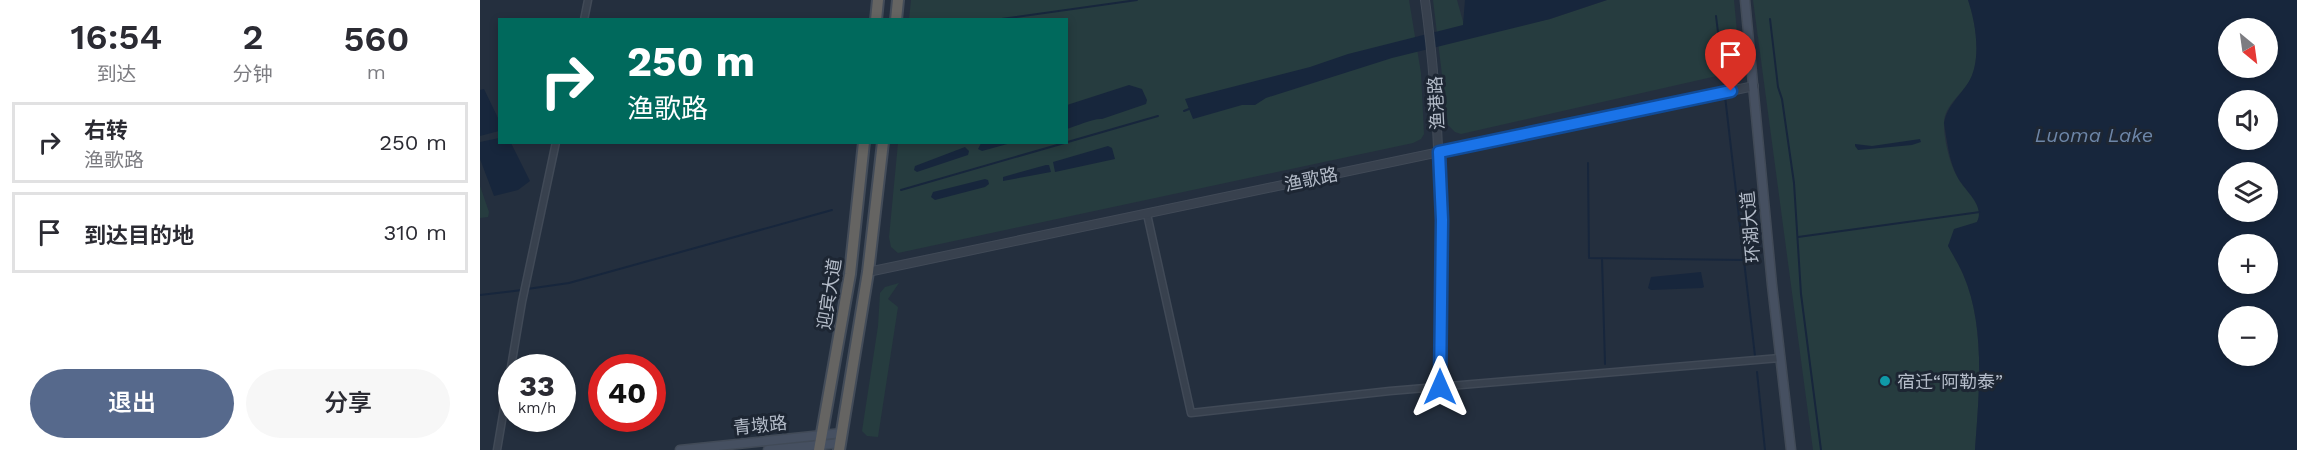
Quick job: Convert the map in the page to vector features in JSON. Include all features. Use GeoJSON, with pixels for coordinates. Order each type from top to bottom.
{"type":"FeatureCollection","features":[{"type":"Feature","properties":{"kind":"highway"},"geometry":{"type":"LineString","coordinates":[[876,18],[878,0]]}},
{"type":"Feature","properties":{"kind":"highway"},"geometry":{"type":"LineString","coordinates":[[896,18],[898,0]]}},
{"type":"Feature","properties":{"kind":"highway","name":"迎宾大道"},"geometry":{"type":"LineString","coordinates":[[820,443],[850,274],[864,144]]}},
{"type":"Feature","properties":{"kind":"highway","name":"迎宾大道"},"geometry":{"type":"LineString","coordinates":[[841,442],[868,273],[883,144]]}},
{"type":"Feature","properties":{"kind":"main road","name":"环湖大道"},"geometry":{"type":"LineString","coordinates":[[1745,0],[1791,450]]}},
{"type":"Feature","properties":{"kind":"main road","name":"青墩路"},"geometry":{"type":"LineString","coordinates":[[680,450],[841,442]]}},
{"type":"Feature","properties":{"kind":"main road","name":"青墩路"},"geometry":{"type":"LineString","coordinates":[[768,450],[820,443]]}},
{"type":"Feature","properties":{"kind":"street"},"geometry":{"type":"LineString","coordinates":[[584,18],[588,0]]}},
{"type":"Feature","properties":{"kind":"street","name":"渔港路"},"geometry":{"type":"LineString","coordinates":[[1425,0],[1434,65],[1442,220],[1440,387]]}},
{"type":"Feature","properties":{"kind":"street","name":"渔歌路"},"geometry":{"type":"LineString","coordinates":[[868,273],[1754,86]]}},
{"type":"Feature","properties":{"kind":"street"},"geometry":{"type":"LineString","coordinates":[[497,450],[522,302],[556,144]]}},
{"type":"Feature","properties":{"kind":"street"},"geometry":{"type":"LineString","coordinates":[[1147,214],[1191,413],[1440,387],[1780,358]]}},
{"type":"Feature","properties":{"kind":"green space"},"geometry":{"type":"Polygon","coordinates":[[[911,0],[1409,0],[1421,73],[1424,134],[1421,139],[1413,143],[898,253],[891,247],[889,237],[898,144],[1068,144],[1068,18],[909,18],[911,0]]]}},
{"type":"Feature","properties":{"kind":"green space"},"geometry":{"type":"Polygon","coordinates":[[[1433,0],[1457,0],[1464,25],[1520,25],[1550,19],[1607,0],[1734,0],[1740,64],[1730,73],[1461,134],[1448,125],[1433,0]]]}},
{"type":"Feature","properties":{"kind":"green space"},"geometry":{"type":"Polygon","coordinates":[[[1753,0],[1968,0],[1975,30],[1977,52],[1975,63],[1969,82],[1946,113],[1944,125],[1946,145],[1952,166],[1976,203],[1979,213],[1979,218],[1974,225],[1948,245],[1963,274],[1970,294],[1978,338],[1978,407],[1975,450],[1813,450],[1753,0]]]}},
{"type":"Feature","properties":{"kind":"green space"},"geometry":{"type":"Polygon","coordinates":[[[480,186],[489,212],[488,217],[480,218],[480,186]]]}},
{"type":"Feature","properties":{"kind":"green space"},"geometry":{"type":"Polygon","coordinates":[[[899,283],[888,299],[898,307],[878,437],[867,436],[862,431],[878,326],[880,293],[885,287],[899,283]]]}},
{"type":"Feature","properties":{"kind":"water"},"geometry":{"type":"Polygon","coordinates":[[[1465,0],[1607,0],[1550,19],[1392,58],[1266,98],[1255,105],[1242,105],[1193,119],[1185,99],[1463,25],[1465,0]]]}},
{"type":"Feature","properties":{"kind":"water","name":"Luoma Lake"},"geometry":{"type":"Polygon","coordinates":[[[1968,0],[2297,0],[2297,450],[1975,450],[1978,407],[1978,338],[1970,294],[1963,274],[1948,246],[1954,229],[1977,222],[1979,210],[1952,165],[1944,123],[1951,107],[1972,74],[1976,54],[1975,31],[1968,0]]]}},
{"type":"Feature","properties":{"kind":"water"},"geometry":{"type":"Polygon","coordinates":[[[1129,85],[1142,89],[1147,100],[1146,104],[1068,129],[1068,105],[1129,85]]]}},
{"type":"Feature","properties":{"kind":"water"},"geometry":{"type":"Polygon","coordinates":[[[484,89],[498,118],[498,131],[480,136],[480,90],[484,89]]]}},
{"type":"Feature","properties":{"kind":"water"},"geometry":{"type":"Polygon","coordinates":[[[498,138],[498,144],[512,144],[530,181],[518,190],[494,196],[480,159],[480,142],[498,138]]]}},
{"type":"Feature","properties":{"kind":"water"},"geometry":{"type":"Polygon","coordinates":[[[1920,139],[1921,142],[1912,145],[1858,150],[1855,146],[1855,144],[1872,146],[1920,139]]]}},
{"type":"Feature","properties":{"kind":"water"},"geometry":{"type":"Polygon","coordinates":[[[980,144],[1007,144],[982,151],[978,149],[980,144]]]}},
{"type":"Feature","properties":{"kind":"water"},"geometry":{"type":"Polygon","coordinates":[[[1108,146],[1112,148],[1115,159],[1055,172],[1053,162],[1108,146]]]}},
{"type":"Feature","properties":{"kind":"water"},"geometry":{"type":"Polygon","coordinates":[[[965,147],[969,151],[968,155],[917,172],[914,170],[915,166],[965,147]]]}},
{"type":"Feature","properties":{"kind":"water"},"geometry":{"type":"Polygon","coordinates":[[[1049,165],[1051,172],[1003,181],[1003,177],[1049,165]]]}},
{"type":"Feature","properties":{"kind":"water"},"geometry":{"type":"Polygon","coordinates":[[[985,179],[989,184],[985,187],[935,200],[931,197],[933,192],[985,179]]]}},
{"type":"Feature","properties":{"kind":"water"},"geometry":{"type":"Polygon","coordinates":[[[1701,272],[1704,287],[1702,288],[1651,290],[1648,288],[1651,277],[1701,272]]]}},
{"type":"Feature","properties":{"kind":"waterway"},"geometry":{"type":"LineString","coordinates":[[1008,18],[1137,0]]}},
{"type":"Feature","properties":{"kind":"waterway"},"geometry":{"type":"LineString","coordinates":[[1716,16],[1724,81]]}},
{"type":"Feature","properties":{"kind":"waterway"},"geometry":{"type":"LineString","coordinates":[[1770,19],[1778,87],[1782,99],[1794,183],[1801,294],[1821,450]]}},
{"type":"Feature","properties":{"kind":"waterway"},"geometry":{"type":"LineString","coordinates":[[1725,96],[1755,356]]}},
{"type":"Feature","properties":{"kind":"waterway"},"geometry":{"type":"LineString","coordinates":[[1184,111],[1189,109]]}},
{"type":"Feature","properties":{"kind":"waterway"},"geometry":{"type":"LineString","coordinates":[[1068,142],[1158,116]]}},
{"type":"Feature","properties":{"kind":"waterway"},"geometry":{"type":"LineString","coordinates":[[901,190],[1061,144]]}},
{"type":"Feature","properties":{"kind":"waterway"},"geometry":{"type":"LineString","coordinates":[[1588,163],[1589,258],[1744,260]]}},
{"type":"Feature","properties":{"kind":"waterway"},"geometry":{"type":"LineString","coordinates":[[527,289],[569,283],[832,210]]}},
{"type":"Feature","properties":{"kind":"waterway"},"geometry":{"type":"LineString","coordinates":[[1798,237],[1980,212]]}},
{"type":"Feature","properties":{"kind":"waterway"},"geometry":{"type":"LineString","coordinates":[[1602,258],[1605,364]]}},
{"type":"Feature","properties":{"kind":"waterway"},"geometry":{"type":"LineString","coordinates":[[480,295],[522,290]]}},
{"type":"Feature","properties":{"kind":"waterway"},"geometry":{"type":"LineString","coordinates":[[1757,372],[1765,450]]}},
{"type":"Feature","properties":{"kind":"place","name":"宿迁“阿勒泰”"},"geometry":{"type":"Point","coordinates":[1885,381]}},
{"type":"Feature","properties":{"kind":"route"},"geometry":{"type":"LineString","coordinates":[[1440,387],[1442,220],[1439,152],[1731,91]]}}]}
